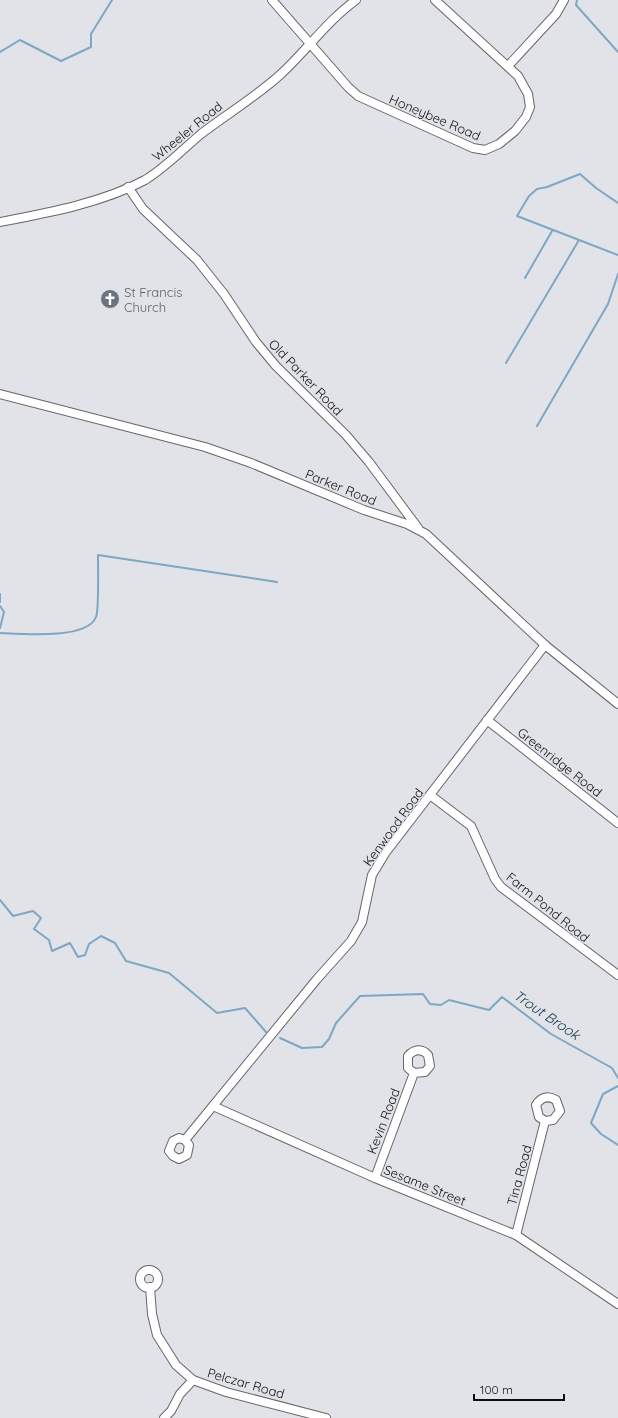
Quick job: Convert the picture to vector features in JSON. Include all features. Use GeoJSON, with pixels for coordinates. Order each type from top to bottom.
{"type":"FeatureCollection","features":[{"type":"Feature","properties":{"kind":"street"},"geometry":{"type":"LineString","coordinates":[[272,0],[311,44]]}},
{"type":"Feature","properties":{"kind":"street","name":"Wheeler Road"},"geometry":{"type":"LineString","coordinates":[[0,222],[66,208],[128,187],[146,179],[233,110],[273,81],[311,44],[331,21],[356,0]]}},
{"type":"Feature","properties":{"kind":"street","name":"Honeybee Road"},"geometry":{"type":"LineString","coordinates":[[311,44],[348,87],[358,96],[473,148],[485,150],[499,144],[515,131],[526,117],[530,107],[528,94],[525,85],[518,76],[435,0]]}},
{"type":"Feature","properties":{"kind":"street"},"geometry":{"type":"LineString","coordinates":[[508,66],[556,14],[564,0]]}},
{"type":"Feature","properties":{"kind":"street","name":"Old Parker Road"},"geometry":{"type":"LineString","coordinates":[[128,187],[143,209],[197,260],[224,294],[256,342],[276,366],[346,435],[369,462],[420,531]]}},
{"type":"Feature","properties":{"kind":"street","name":"Parker Road"},"geometry":{"type":"LineString","coordinates":[[0,394],[205,447],[251,463],[364,510],[407,524],[426,534],[545,645],[618,704]]}},
{"type":"Feature","properties":{"kind":"street","name":"Kenwood Road"},"geometry":{"type":"LineString","coordinates":[[185,1140],[317,979],[352,941],[362,922],[372,875],[386,852],[545,645]]}},
{"type":"Feature","properties":{"kind":"street","name":"Greenridge Road"},"geometry":{"type":"LineString","coordinates":[[487,720],[618,824]]}},
{"type":"Feature","properties":{"kind":"street","name":"Farm Pond Road"},"geometry":{"type":"LineString","coordinates":[[430,795],[471,826],[495,879],[501,887],[618,975]]}},
{"type":"Feature","properties":{"kind":"street","name":"Kevin Road"},"geometry":{"type":"LineString","coordinates":[[375,1178],[414,1073]]}},
{"type":"Feature","properties":{"kind":"street","name":"Sesame Street"},"geometry":{"type":"LineString","coordinates":[[213,1106],[375,1178],[516,1235],[618,1304]]}},
{"type":"Feature","properties":{"kind":"street","name":"Tina Road"},"geometry":{"type":"LineString","coordinates":[[516,1235],[545,1121]]}},
{"type":"Feature","properties":{"kind":"street","name":"Pelczar Road"},"geometry":{"type":"LineString","coordinates":[[150,1287],[154,1324],[159,1339],[176,1364],[193,1380],[226,1392],[326,1418]]}},
{"type":"Feature","properties":{"kind":"street"},"geometry":{"type":"LineString","coordinates":[[164,1418],[171,1411],[180,1394],[193,1380]]}},
{"type":"Feature","properties":{"kind":"waterway","name":"Trout Brook"},"geometry":{"type":"LineString","coordinates":[[0,52],[20,40],[61,61],[91,47],[91,34],[112,0]]}},
{"type":"Feature","properties":{"kind":"waterway"},"geometry":{"type":"LineString","coordinates":[[577,0],[576,5],[618,52]]}},
{"type":"Feature","properties":{"kind":"waterway"},"geometry":{"type":"LineString","coordinates":[[618,203],[596,188],[580,174],[547,187],[537,189],[529,196],[517,216],[618,255]]}},
{"type":"Feature","properties":{"kind":"waterway"},"geometry":{"type":"LineString","coordinates":[[525,278],[552,231]]}},
{"type":"Feature","properties":{"kind":"waterway"},"geometry":{"type":"LineString","coordinates":[[506,363],[579,240]]}},
{"type":"Feature","properties":{"kind":"waterway"},"geometry":{"type":"LineString","coordinates":[[537,426],[608,304],[618,274]]}},
{"type":"Feature","properties":{"kind":"waterway"},"geometry":{"type":"LineString","coordinates":[[0,633],[52,634],[80,629],[90,624],[96,617],[97,613],[98,555],[277,582]]}},
{"type":"Feature","properties":{"kind":"waterway","name":"Trout Brook"},"geometry":{"type":"LineString","coordinates":[[0,594],[0,602]]}},
{"type":"Feature","properties":{"kind":"waterway","name":"Trout Brook"},"geometry":{"type":"LineString","coordinates":[[0,606],[4,612],[0,628]]}},
{"type":"Feature","properties":{"kind":"waterway","name":"Trout Brook"},"geometry":{"type":"LineString","coordinates":[[0,900],[13,916],[33,911],[41,918],[34,929],[49,940],[52,951],[70,943],[78,957],[85,955],[89,944],[101,936],[115,943],[126,961],[169,973],[217,1013],[245,1008],[266,1032]]}},
{"type":"Feature","properties":{"kind":"waterway","name":"Trout Brook"},"geometry":{"type":"LineString","coordinates":[[280,1038],[302,1048],[322,1047],[329,1039],[336,1023],[360,996],[423,994],[430,1004],[441,1005],[449,1000],[489,1010],[502,997],[551,1034],[612,1068],[618,1078]]}},
{"type":"Feature","properties":{"kind":"waterway","name":"Trout Brook"},"geometry":{"type":"LineString","coordinates":[[618,1086],[603,1094],[591,1123],[601,1134],[618,1145]]}},
{"type":"Feature","properties":{"kind":"place","name":"St Francis Church"},"geometry":{"type":"Point","coordinates":[110,299]}}]}
